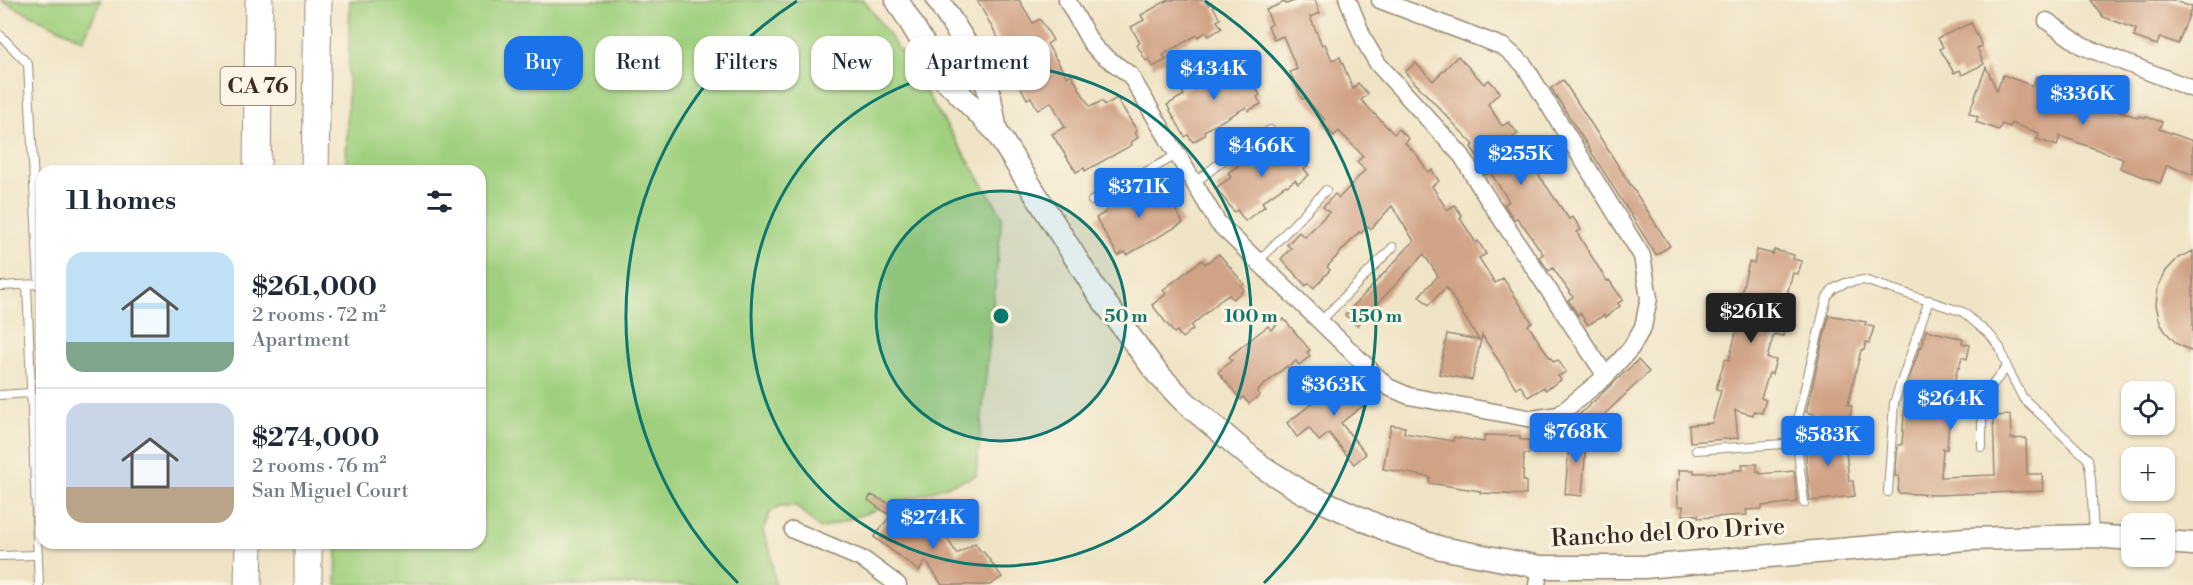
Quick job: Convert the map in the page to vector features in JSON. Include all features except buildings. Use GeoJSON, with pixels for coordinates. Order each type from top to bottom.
{"type":"FeatureCollection","features":[{"type":"Feature","properties":{"kind":"highway","name":"CA 76"},"geometry":{"type":"LineString","coordinates":[[257,165],[259,0]]}},
{"type":"Feature","properties":{"kind":"highway","name":"CA 76"},"geometry":{"type":"LineString","coordinates":[[315,165],[318,0]]}},
{"type":"Feature","properties":{"kind":"highway"},"geometry":{"type":"LineString","coordinates":[[249,549],[249,585]]}},
{"type":"Feature","properties":{"kind":"highway"},"geometry":{"type":"LineString","coordinates":[[308,549],[308,585]]}},
{"type":"Feature","properties":{"kind":"main road","name":"Rancho del Oro Drive"},"geometry":{"type":"LineString","coordinates":[[897,0],[945,79],[996,131],[1097,292],[1157,373],[1185,402],[1261,466],[1304,493],[1394,533],[1538,576],[1966,539],[2094,536],[2121,538]]}},
{"type":"Feature","properties":{"kind":"main road","name":"Rancho del Oro Drive"},"geometry":{"type":"LineString","coordinates":[[938,0],[967,46],[988,87],[996,131]]}},
{"type":"Feature","properties":{"kind":"main road"},"geometry":{"type":"LineString","coordinates":[[2175,543],[2193,544]]}},
{"type":"Feature","properties":{"kind":"street"},"geometry":{"type":"LineString","coordinates":[[1067,0],[1099,52],[1130,75],[1218,224],[1388,387],[1409,396],[1532,419],[1559,415],[1606,376],[1631,348],[1643,327],[1649,298],[1642,256],[1524,65],[1504,47],[1380,0]]}},
{"type":"Feature","properties":{"kind":"street"},"geometry":{"type":"LineString","coordinates":[[1348,0],[1364,40],[1378,64],[1462,156],[1482,190],[1606,376]]}},
{"type":"Feature","properties":{"kind":"street"},"geometry":{"type":"LineString","coordinates":[[2047,21],[2082,46],[2193,89]]}},
{"type":"Feature","properties":{"kind":"street"},"geometry":{"type":"LineString","coordinates":[[793,530],[864,560],[898,585]]}},
{"type":"Feature","properties":{"kind":"lane"},"geometry":{"type":"LineString","coordinates":[[0,35],[28,64],[36,224]]}},
{"type":"Feature","properties":{"kind":"lane"},"geometry":{"type":"LineString","coordinates":[[1194,184],[1229,156],[1269,130]]}},
{"type":"Feature","properties":{"kind":"lane"},"geometry":{"type":"LineString","coordinates":[[1092,201],[1177,155]]}},
{"type":"Feature","properties":{"kind":"lane"},"geometry":{"type":"LineString","coordinates":[[1257,263],[1326,190]]}},
{"type":"Feature","properties":{"kind":"lane"},"geometry":{"type":"LineString","coordinates":[[1320,322],[1393,247]]}},
{"type":"Feature","properties":{"kind":"lane"},"geometry":{"type":"LineString","coordinates":[[1804,503],[1797,443],[1799,413],[1827,297],[1833,289],[1845,283],[1864,280],[1963,312],[1991,336],[2000,348],[2023,398],[2088,459],[2094,536]]}},
{"type":"Feature","properties":{"kind":"lane"},"geometry":{"type":"LineString","coordinates":[[0,286],[36,284]]}},
{"type":"Feature","properties":{"kind":"lane"},"geometry":{"type":"LineString","coordinates":[[27,285],[36,509]]}},
{"type":"Feature","properties":{"kind":"lane"},"geometry":{"type":"LineString","coordinates":[[1888,492],[1894,403],[1929,300]]}},
{"type":"Feature","properties":{"kind":"lane"},"geometry":{"type":"LineString","coordinates":[[1982,447],[1982,416],[1989,389],[2007,367]]}},
{"type":"Feature","properties":{"kind":"lane"},"geometry":{"type":"LineString","coordinates":[[0,395],[31,393]]}},
{"type":"Feature","properties":{"kind":"lane"},"geometry":{"type":"LineString","coordinates":[[1696,450],[1797,443]]}},
{"type":"Feature","properties":{"kind":"lane"},"geometry":{"type":"LineString","coordinates":[[38,549],[39,585]]}},
{"type":"Feature","properties":{"kind":"lane"},"geometry":{"type":"LineString","coordinates":[[0,556],[38,555]]}},
{"type":"Feature","properties":{"kind":"green space"},"geometry":{"type":"Polygon","coordinates":[[[0,0],[101,0],[83,40],[0,0]]]}},
{"type":"Feature","properties":{"kind":"green space"},"geometry":{"type":"Polygon","coordinates":[[[350,0],[864,0],[889,36],[811,36],[811,90],[893,90],[893,41],[905,59],[905,90],[924,90],[1002,215],[976,476],[820,529],[796,506],[780,506],[770,513],[763,531],[771,554],[775,585],[336,585],[337,549],[486,549],[486,165],[346,165],[350,0]]]}}]}
